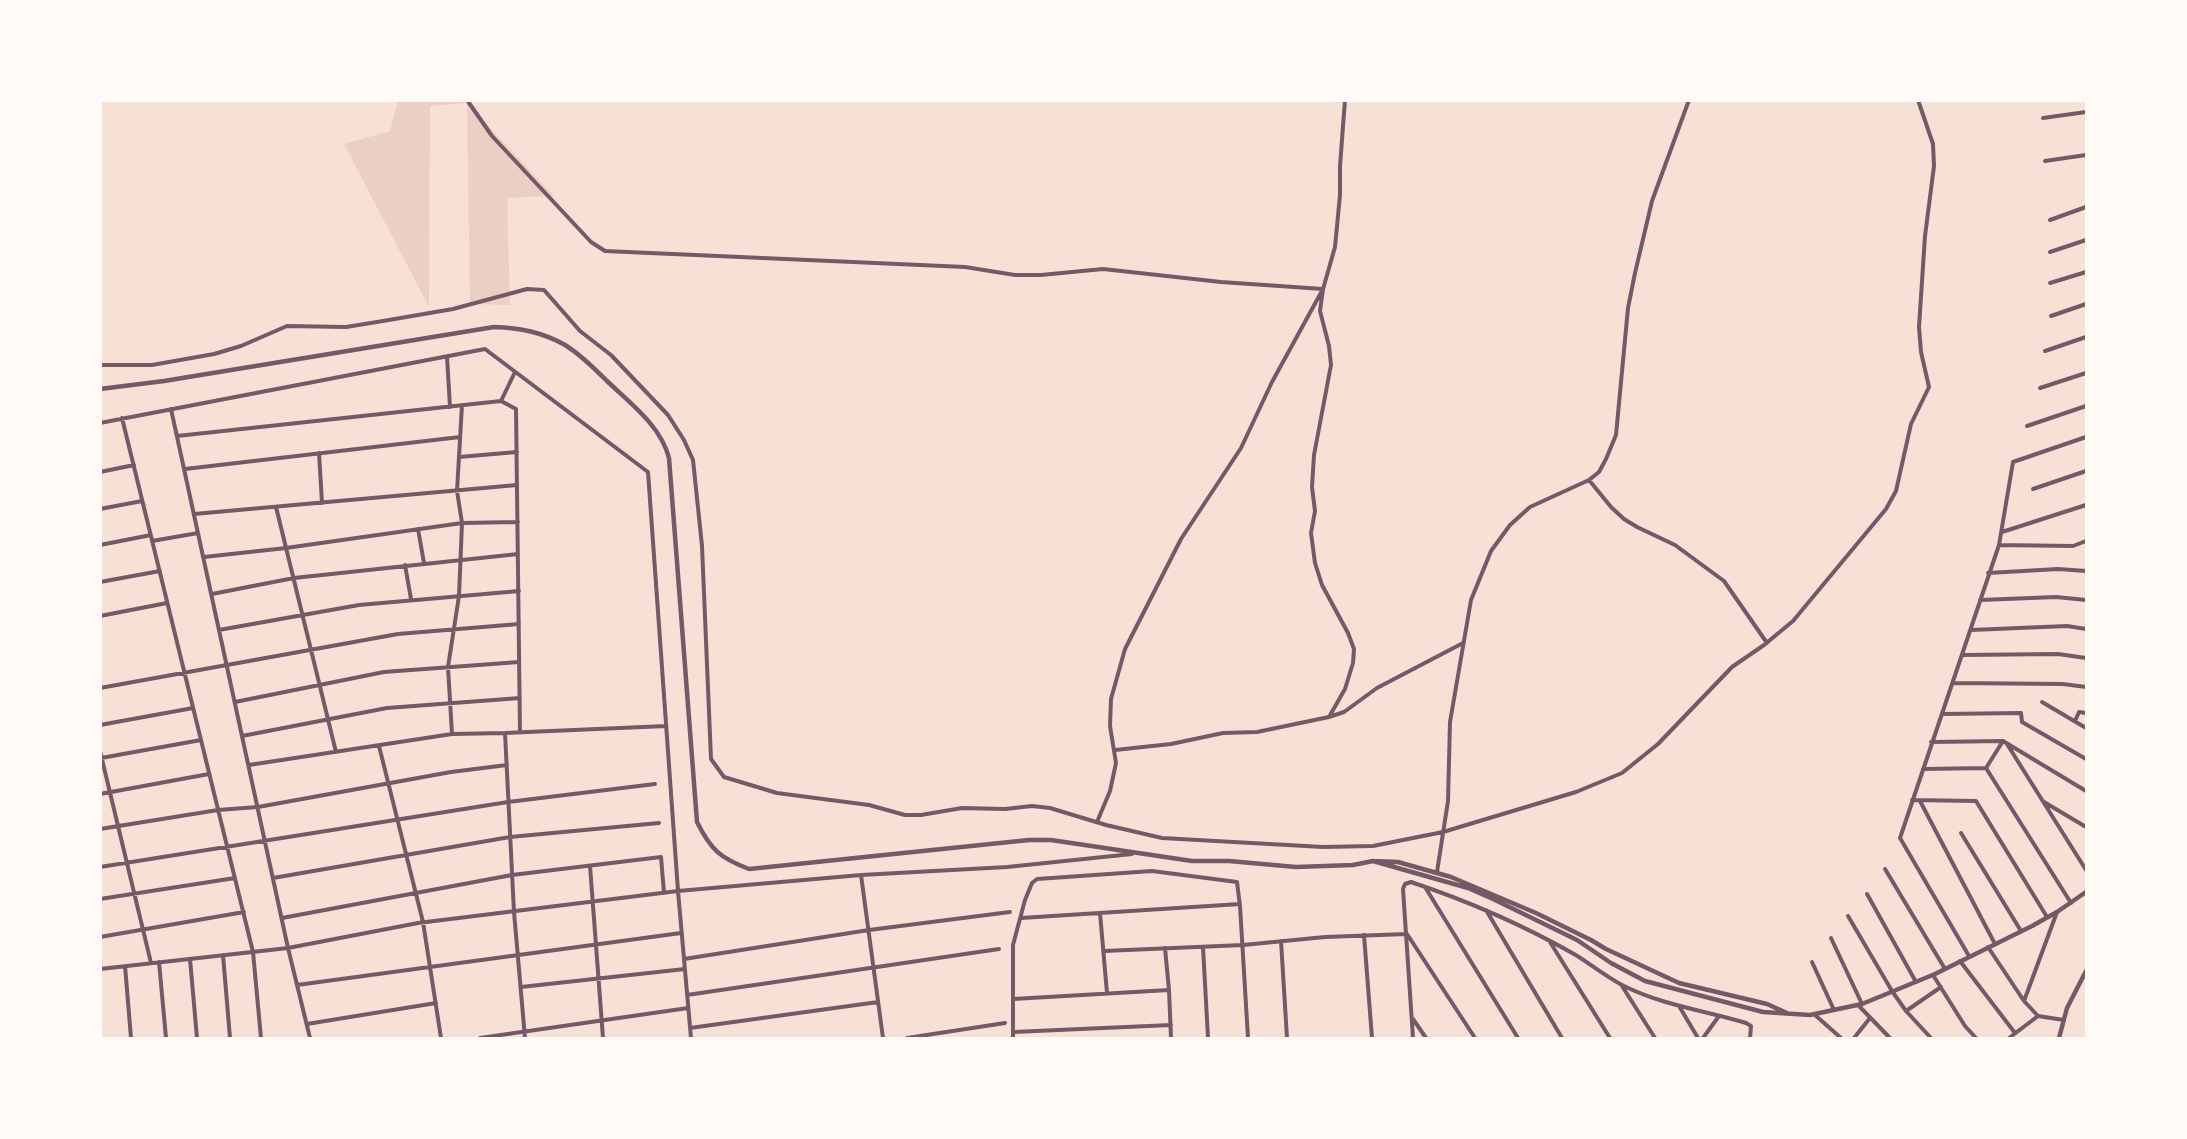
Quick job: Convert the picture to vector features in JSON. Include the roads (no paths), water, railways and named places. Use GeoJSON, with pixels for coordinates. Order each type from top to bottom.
{"type":"FeatureCollection","features":[{"type":"Feature","properties":{"kind":"street"},"geometry":{"type":"LineString","coordinates":[[467,100],[499,144],[591,243],[605,251],[965,267],[1015,275],[1103,269],[1221,282],[1323,289]]}},
{"type":"Feature","properties":{"kind":"street"},"geometry":{"type":"LineString","coordinates":[[1329,717],[1345,689],[1353,663],[1354,649],[1322,585],[1315,563],[1311,533],[1315,511],[1312,487],[1314,454],[1330,365],[1329,346],[1320,311],[1323,289],[1335,248],[1345,100]]}},
{"type":"Feature","properties":{"kind":"street"},"geometry":{"type":"LineString","coordinates":[[1437,872],[1448,801],[1450,722],[1471,600],[1491,551],[1510,525],[1530,507],[1589,480],[1599,472],[1616,435],[1628,308],[1635,273],[1652,201],[1689,100]]}},
{"type":"Feature","properties":{"kind":"street"},"geometry":{"type":"LineString","coordinates":[[100,365],[152,365],[214,354],[241,346],[287,326],[346,327],[453,309],[527,289],[544,290],[580,332],[611,355],[668,415],[684,440],[693,460],[702,546],[711,759],[723,777],[777,793],[869,805],[905,815],[921,815],[962,808],[1050,808],[1162,838],[1323,847],[1373,846],[1443,832],[1576,792],[1622,773],[1659,744],[1732,668],[1767,643],[1792,621],[1886,509],[1896,491],[1911,424],[1929,387],[1921,352],[1919,327],[1925,236],[1935,166],[1933,144],[1918,100]]}},
{"type":"Feature","properties":{"kind":"street"},"geometry":{"type":"LineString","coordinates":[[2043,118],[2086,112]]}},
{"type":"Feature","properties":{"kind":"street"},"geometry":{"type":"LineString","coordinates":[[2044,161],[2086,155]]}},
{"type":"Feature","properties":{"kind":"street"},"geometry":{"type":"LineString","coordinates":[[2050,220],[2086,207]]}},
{"type":"Feature","properties":{"kind":"street"},"geometry":{"type":"LineString","coordinates":[[2050,252],[2086,240]]}},
{"type":"Feature","properties":{"kind":"street"},"geometry":{"type":"LineString","coordinates":[[2050,283],[2086,272]]}},
{"type":"Feature","properties":{"kind":"street"},"geometry":{"type":"LineString","coordinates":[[1096,822],[1110,791],[1116,763],[1110,726],[1111,699],[1125,649],[1181,539],[1241,448],[1272,382],[1323,289]]}},
{"type":"Feature","properties":{"kind":"street"},"geometry":{"type":"LineString","coordinates":[[2051,316],[2086,304]]}},
{"type":"Feature","properties":{"kind":"street"},"geometry":{"type":"LineString","coordinates":[[100,389],[164,381],[494,327],[521,328],[566,345],[643,415],[666,447],[669,458],[697,822],[712,848],[719,855],[749,869],[1029,840],[1051,840],[1192,861],[1229,861],[1296,867],[1353,865],[1373,861],[1398,862],[1437,872],[1519,905],[1591,940],[1606,950],[1679,983],[1767,1004],[1787,1013]]}},
{"type":"Feature","properties":{"kind":"street"},"geometry":{"type":"LineString","coordinates":[[2045,351],[2086,337]]}},
{"type":"Feature","properties":{"kind":"street"},"geometry":{"type":"LineString","coordinates":[[100,423],[485,349],[648,472],[681,933],[691,1038]]}},
{"type":"Feature","properties":{"kind":"street"},"geometry":{"type":"LineString","coordinates":[[447,357],[450,407]]}},
{"type":"Feature","properties":{"kind":"street"},"geometry":{"type":"LineString","coordinates":[[501,401],[515,372]]}},
{"type":"Feature","properties":{"kind":"street"},"geometry":{"type":"LineString","coordinates":[[2040,388],[2086,373]]}},
{"type":"Feature","properties":{"kind":"street"},"geometry":{"type":"LineString","coordinates":[[177,436],[501,401],[516,409],[520,732]]}},
{"type":"Feature","properties":{"kind":"street"},"geometry":{"type":"LineString","coordinates":[[452,734],[448,667],[455,630],[461,560],[462,523],[457,491],[462,405]]}},
{"type":"Feature","properties":{"kind":"street"},"geometry":{"type":"LineString","coordinates":[[2027,426],[2086,406]]}},
{"type":"Feature","properties":{"kind":"street"},"geometry":{"type":"LineString","coordinates":[[171,409],[288,948],[310,1038]]}},
{"type":"Feature","properties":{"kind":"street"},"geometry":{"type":"LineString","coordinates":[[122,418],[253,952],[261,1038]]}},
{"type":"Feature","properties":{"kind":"street"},"geometry":{"type":"LineString","coordinates":[[184,469],[460,437]]}},
{"type":"Feature","properties":{"kind":"street"},"geometry":{"type":"LineString","coordinates":[[1969,956],[1900,838],[1999,545],[2013,462],[2086,437]]}},
{"type":"Feature","properties":{"kind":"street"},"geometry":{"type":"LineString","coordinates":[[319,453],[322,503]]}},
{"type":"Feature","properties":{"kind":"street"},"geometry":{"type":"LineString","coordinates":[[459,457],[517,453]]}},
{"type":"Feature","properties":{"kind":"street"},"geometry":{"type":"LineString","coordinates":[[100,472],[134,465]]}},
{"type":"Feature","properties":{"kind":"street"},"geometry":{"type":"LineString","coordinates":[[2032,489],[2086,471]]}},
{"type":"Feature","properties":{"kind":"street"},"geometry":{"type":"LineString","coordinates":[[1589,480],[1624,519],[1675,545],[1724,581],[1767,643]]}},
{"type":"Feature","properties":{"kind":"street"},"geometry":{"type":"LineString","coordinates":[[194,514],[517,485]]}},
{"type":"Feature","properties":{"kind":"street"},"geometry":{"type":"LineString","coordinates":[[100,509],[142,501]]}},
{"type":"Feature","properties":{"kind":"street"},"geometry":{"type":"LineString","coordinates":[[2002,532],[2086,505]]}},
{"type":"Feature","properties":{"kind":"street"},"geometry":{"type":"LineString","coordinates":[[276,507],[336,752]]}},
{"type":"Feature","properties":{"kind":"street"},"geometry":{"type":"LineString","coordinates":[[204,557],[462,523],[518,522]]}},
{"type":"Feature","properties":{"kind":"street"},"geometry":{"type":"LineString","coordinates":[[418,529],[424,563]]}},
{"type":"Feature","properties":{"kind":"street"},"geometry":{"type":"LineString","coordinates":[[152,541],[198,533]]}},
{"type":"Feature","properties":{"kind":"street"},"geometry":{"type":"LineString","coordinates":[[100,545],[151,535]]}},
{"type":"Feature","properties":{"kind":"street"},"geometry":{"type":"LineString","coordinates":[[1999,545],[2073,546],[2086,541]]}},
{"type":"Feature","properties":{"kind":"street"},"geometry":{"type":"LineString","coordinates":[[212,594],[294,578],[518,554]]}},
{"type":"Feature","properties":{"kind":"street"},"geometry":{"type":"LineString","coordinates":[[405,566],[411,599]]}},
{"type":"Feature","properties":{"kind":"street"},"geometry":{"type":"LineString","coordinates":[[1988,573],[2058,568],[2086,571]]}},
{"type":"Feature","properties":{"kind":"street"},"geometry":{"type":"LineString","coordinates":[[100,582],[160,572]]}},
{"type":"Feature","properties":{"kind":"street"},"geometry":{"type":"LineString","coordinates":[[219,630],[359,605],[519,591]]}},
{"type":"Feature","properties":{"kind":"street"},"geometry":{"type":"LineString","coordinates":[[1980,600],[2056,597],[2086,600]]}},
{"type":"Feature","properties":{"kind":"street"},"geometry":{"type":"LineString","coordinates":[[100,616],[167,603]]}},
{"type":"Feature","properties":{"kind":"street"},"geometry":{"type":"LineString","coordinates":[[100,688],[398,634],[519,624]]}},
{"type":"Feature","properties":{"kind":"street"},"geometry":{"type":"LineString","coordinates":[[1971,630],[2067,626],[2086,629]]}},
{"type":"Feature","properties":{"kind":"street"},"geometry":{"type":"LineString","coordinates":[[1115,750],[1171,744],[1223,733],[1257,732],[1329,717],[1344,712],[1377,688],[1463,643]]}},
{"type":"Feature","properties":{"kind":"street"},"geometry":{"type":"LineString","coordinates":[[1962,655],[2058,654],[2086,658]]}},
{"type":"Feature","properties":{"kind":"street"},"geometry":{"type":"LineString","coordinates":[[235,702],[384,672],[519,662]]}},
{"type":"Feature","properties":{"kind":"street"},"geometry":{"type":"LineString","coordinates":[[1953,683],[2063,684],[2086,687]]}},
{"type":"Feature","properties":{"kind":"street"},"geometry":{"type":"LineString","coordinates":[[242,736],[387,708],[520,698]]}},
{"type":"Feature","properties":{"kind":"street"},"geometry":{"type":"LineString","coordinates":[[2042,702],[2086,728]]}},
{"type":"Feature","properties":{"kind":"street"},"geometry":{"type":"LineString","coordinates":[[100,725],[193,708]]}},
{"type":"Feature","properties":{"kind":"street"},"geometry":{"type":"LineString","coordinates":[[2074,721],[2079,712],[2086,714]]}},
{"type":"Feature","properties":{"kind":"street"},"geometry":{"type":"LineString","coordinates":[[1943,714],[2021,713],[2022,722],[2086,759]]}},
{"type":"Feature","properties":{"kind":"street"},"geometry":{"type":"LineString","coordinates":[[249,765],[452,734],[666,726]]}},
{"type":"Feature","properties":{"kind":"street"},"geometry":{"type":"LineString","coordinates":[[505,733],[514,912],[525,1038]]}},
{"type":"Feature","properties":{"kind":"street"},"geometry":{"type":"LineString","coordinates":[[101,758],[201,740]]}},
{"type":"Feature","properties":{"kind":"street"},"geometry":{"type":"LineString","coordinates":[[1931,742],[2005,742],[2086,791]]}},
{"type":"Feature","properties":{"kind":"street"},"geometry":{"type":"LineString","coordinates":[[1986,768],[2005,742]]}},
{"type":"Feature","properties":{"kind":"street"},"geometry":{"type":"LineString","coordinates":[[2005,742],[2086,870]]}},
{"type":"Feature","properties":{"kind":"street"},"geometry":{"type":"LineString","coordinates":[[378,746],[423,922],[441,1038]]}},
{"type":"Feature","properties":{"kind":"street"},"geometry":{"type":"LineString","coordinates":[[100,751],[151,963]]}},
{"type":"Feature","properties":{"kind":"street"},"geometry":{"type":"LineString","coordinates":[[100,829],[218,810],[258,807],[451,772],[507,765]]}},
{"type":"Feature","properties":{"kind":"street"},"geometry":{"type":"LineString","coordinates":[[1923,769],[1986,768]]}},
{"type":"Feature","properties":{"kind":"street"},"geometry":{"type":"LineString","coordinates":[[1986,768],[2071,903]]}},
{"type":"Feature","properties":{"kind":"street"},"geometry":{"type":"LineString","coordinates":[[100,794],[209,774]]}},
{"type":"Feature","properties":{"kind":"street"},"geometry":{"type":"LineString","coordinates":[[100,867],[508,802],[655,784]]}},
{"type":"Feature","properties":{"kind":"street"},"geometry":{"type":"LineString","coordinates":[[1912,800],[1976,801],[2047,917]]}},
{"type":"Feature","properties":{"kind":"street"},"geometry":{"type":"LineString","coordinates":[[1920,801],[1995,944]]}},
{"type":"Feature","properties":{"kind":"street"},"geometry":{"type":"LineString","coordinates":[[2044,802],[2086,827]]}},
{"type":"Feature","properties":{"kind":"street"},"geometry":{"type":"LineString","coordinates":[[273,878],[510,837],[659,823]]}},
{"type":"Feature","properties":{"kind":"street"},"geometry":{"type":"LineString","coordinates":[[1961,833],[2021,931]]}},
{"type":"Feature","properties":{"kind":"street"},"geometry":{"type":"LineString","coordinates":[[100,969],[288,948],[423,922],[678,891],[861,875],[1007,867],[1136,853]]}},
{"type":"Feature","properties":{"kind":"street"},"geometry":{"type":"LineString","coordinates":[[282,918],[512,875],[661,857],[664,893]]}},
{"type":"Feature","properties":{"kind":"street"},"geometry":{"type":"LineString","coordinates":[[1373,861],[1468,888],[1493,899],[1577,940],[1611,963],[1645,981],[1762,1012],[1815,1015],[1860,1004],[1933,975],[2057,912],[2086,892]]}},
{"type":"Feature","properties":{"kind":"street"},"geometry":{"type":"LineString","coordinates":[[590,866],[603,1038]]}},
{"type":"Feature","properties":{"kind":"street"},"geometry":{"type":"LineString","coordinates":[[1885,869],[1945,969]]}},
{"type":"Feature","properties":{"kind":"street"},"geometry":{"type":"LineString","coordinates":[[1013,1038],[1012,955],[1032,883],[1036,879],[1152,871],[1236,882],[1240,904],[1248,1038]]}},
{"type":"Feature","properties":{"kind":"street"},"geometry":{"type":"LineString","coordinates":[[861,875],[883,1038]]}},
{"type":"Feature","properties":{"kind":"street"},"geometry":{"type":"LineString","coordinates":[[100,899],[235,878]]}},
{"type":"Feature","properties":{"kind":"street"},"geometry":{"type":"LineString","coordinates":[[1413,1038],[1403,889],[1405,884],[1411,882],[1467,900],[1549,940],[1622,985],[1679,1005],[1746,1023],[1751,1026],[1750,1038]]}},
{"type":"Feature","properties":{"kind":"street"},"geometry":{"type":"LineString","coordinates":[[1424,886],[1518,1038]]}},
{"type":"Feature","properties":{"kind":"street"},"geometry":{"type":"LineString","coordinates":[[1867,894],[1916,982]]}},
{"type":"Feature","properties":{"kind":"street"},"geometry":{"type":"LineString","coordinates":[[1021,918],[1240,904]]}},
{"type":"Feature","properties":{"kind":"street"},"geometry":{"type":"LineString","coordinates":[[1485,909],[1562,1038]]}},
{"type":"Feature","properties":{"kind":"street"},"geometry":{"type":"LineString","coordinates":[[100,937],[243,912]]}},
{"type":"Feature","properties":{"kind":"street"},"geometry":{"type":"LineString","coordinates":[[684,959],[869,930],[1010,912]]}},
{"type":"Feature","properties":{"kind":"street"},"geometry":{"type":"LineString","coordinates":[[2024,1001],[2057,912]]}},
{"type":"Feature","properties":{"kind":"street"},"geometry":{"type":"LineString","coordinates":[[1100,913],[1107,993]]}},
{"type":"Feature","properties":{"kind":"street"},"geometry":{"type":"LineString","coordinates":[[1848,916],[1892,992],[1931,1038]]}},
{"type":"Feature","properties":{"kind":"street"},"geometry":{"type":"LineString","coordinates":[[297,985],[681,933]]}},
{"type":"Feature","properties":{"kind":"street"},"geometry":{"type":"LineString","coordinates":[[1104,951],[1407,934]]}},
{"type":"Feature","properties":{"kind":"street"},"geometry":{"type":"LineString","coordinates":[[1407,934],[1475,1038]]}},
{"type":"Feature","properties":{"kind":"street"},"geometry":{"type":"LineString","coordinates":[[1364,935],[1372,1038]]}},
{"type":"Feature","properties":{"kind":"street"},"geometry":{"type":"LineString","coordinates":[[1831,938],[1860,1004],[1890,1038]]}},
{"type":"Feature","properties":{"kind":"street"},"geometry":{"type":"LineString","coordinates":[[1549,940],[1610,1038]]}},
{"type":"Feature","properties":{"kind":"street"},"geometry":{"type":"LineString","coordinates":[[1281,941],[1287,1038]]}},
{"type":"Feature","properties":{"kind":"street"},"geometry":{"type":"LineString","coordinates":[[1203,946],[1208,1038]]}},
{"type":"Feature","properties":{"kind":"street"},"geometry":{"type":"LineString","coordinates":[[1988,947],[2024,1001],[2038,1016],[2064,1020]]}},
{"type":"Feature","properties":{"kind":"street"},"geometry":{"type":"LineString","coordinates":[[1165,948],[1171,1038]]}},
{"type":"Feature","properties":{"kind":"street"},"geometry":{"type":"LineString","coordinates":[[687,995],[999,949]]}},
{"type":"Feature","properties":{"kind":"street"},"geometry":{"type":"LineString","coordinates":[[223,955],[230,1038]]}},
{"type":"Feature","properties":{"kind":"street"},"geometry":{"type":"LineString","coordinates":[[190,959],[196,1038]]}},
{"type":"Feature","properties":{"kind":"street"},"geometry":{"type":"LineString","coordinates":[[1959,961],[2015,1033]]}},
{"type":"Feature","properties":{"kind":"street"},"geometry":{"type":"LineString","coordinates":[[159,962],[166,1038]]}},
{"type":"Feature","properties":{"kind":"street"},"geometry":{"type":"LineString","coordinates":[[1812,962],[1834,1010]]}},
{"type":"Feature","properties":{"kind":"street"},"geometry":{"type":"LineString","coordinates":[[125,966],[131,1038]]}},
{"type":"Feature","properties":{"kind":"street"},"geometry":{"type":"LineString","coordinates":[[521,987],[685,969]]}},
{"type":"Feature","properties":{"kind":"street"},"geometry":{"type":"LineString","coordinates":[[2058,1038],[2067,1008],[2086,971]]}},
{"type":"Feature","properties":{"kind":"street"},"geometry":{"type":"LineString","coordinates":[[1933,975],[1965,1026],[1976,1038]]}},
{"type":"Feature","properties":{"kind":"street"},"geometry":{"type":"LineString","coordinates":[[1622,985],[1655,1038]]}},
{"type":"Feature","properties":{"kind":"street"},"geometry":{"type":"LineString","coordinates":[[1906,1011],[1941,987]]}},
{"type":"Feature","properties":{"kind":"street"},"geometry":{"type":"LineString","coordinates":[[1012,999],[1169,990]]}},
{"type":"Feature","properties":{"kind":"street"},"geometry":{"type":"LineString","coordinates":[[690,1028],[878,1002]]}},
{"type":"Feature","properties":{"kind":"street"},"geometry":{"type":"LineString","coordinates":[[307,1024],[436,1003]]}},
{"type":"Feature","properties":{"kind":"street"},"geometry":{"type":"LineString","coordinates":[[1679,1005],[1698,1038]]}},
{"type":"Feature","properties":{"kind":"street"},"geometry":{"type":"LineString","coordinates":[[480,1038],[688,1008]]}},
{"type":"Feature","properties":{"kind":"street"},"geometry":{"type":"LineString","coordinates":[[1815,1015],[1841,1038]]}},
{"type":"Feature","properties":{"kind":"street"},"geometry":{"type":"LineString","coordinates":[[1703,1038],[1719,1016]]}},
{"type":"Feature","properties":{"kind":"street"},"geometry":{"type":"LineString","coordinates":[[2009,1038],[2038,1016]]}},
{"type":"Feature","properties":{"kind":"street"},"geometry":{"type":"LineString","coordinates":[[1412,1017],[1426,1038]]}},
{"type":"Feature","properties":{"kind":"street"},"geometry":{"type":"LineString","coordinates":[[1854,1038],[1870,1018]]}},
{"type":"Feature","properties":{"kind":"street"},"geometry":{"type":"LineString","coordinates":[[907,1038],[1005,1023]]}},
{"type":"Feature","properties":{"kind":"street"},"geometry":{"type":"LineString","coordinates":[[1013,1032],[1171,1025]]}}]}
